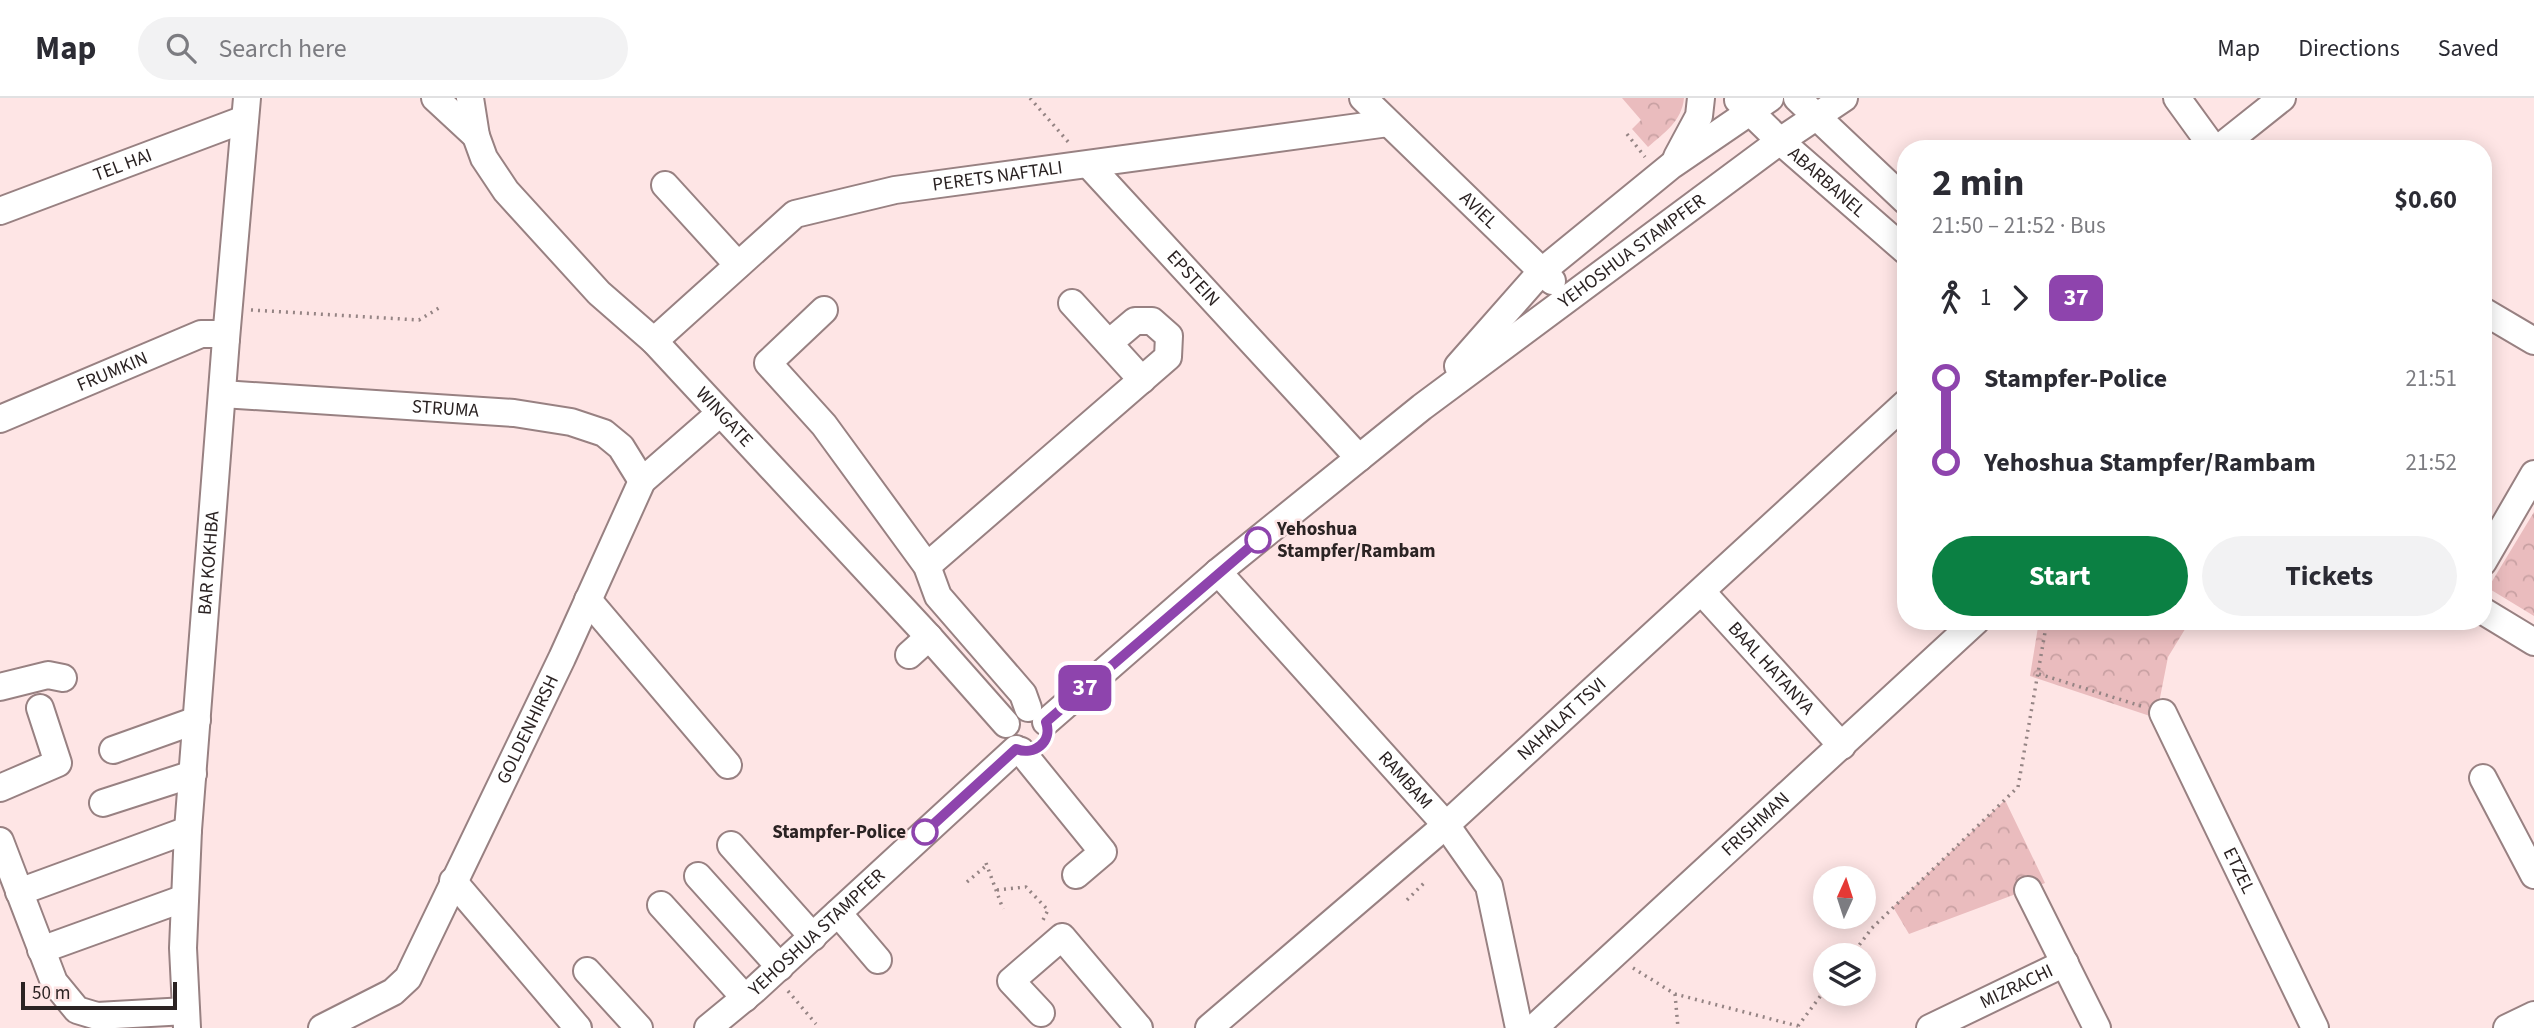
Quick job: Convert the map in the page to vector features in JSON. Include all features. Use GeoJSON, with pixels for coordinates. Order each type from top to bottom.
{"type":"FeatureCollection","features":[{"type":"Feature","properties":{"kind":"street"},"geometry":{"type":"LineString","coordinates":[[435,98],[476,136]]}},
{"type":"Feature","properties":{"kind":"street","name":"WINGATE"},"geometry":{"type":"LineString","coordinates":[[470,98],[476,136],[484,158],[506,191],[599,293],[654,341],[929,637],[1006,724]]}},
{"type":"Feature","properties":{"kind":"street","name":"AVIEL"},"geometry":{"type":"LineString","coordinates":[[1363,98],[1541,272],[1570,296]]}},
{"type":"Feature","properties":{"kind":"street"},"geometry":{"type":"LineString","coordinates":[[1665,170],[1696,123],[1701,98]]}},
{"type":"Feature","properties":{"kind":"street","name":"ABARBANEL"},"geometry":{"type":"LineString","coordinates":[[1797,98],[1897,193]]}},
{"type":"Feature","properties":{"kind":"street","name":"YEHOSHUA STAMPFER"},"geometry":{"type":"LineString","coordinates":[[1037,715],[1422,407],[1780,141],[1844,98]]}},
{"type":"Feature","properties":{"kind":"street"},"geometry":{"type":"LineString","coordinates":[[2177,98],[2209,140]]}},
{"type":"Feature","properties":{"kind":"street"},"geometry":{"type":"LineString","coordinates":[[2228,140],[2282,98]]}},
{"type":"Feature","properties":{"kind":"street","name":"YEHOSHUA STAMPFER"},"geometry":{"type":"LineString","coordinates":[[1422,407],[1541,272],[1752,103]]}},
{"type":"Feature","properties":{"kind":"street","name":"ABARBANEL"},"geometry":{"type":"LineString","coordinates":[[1752,103],[1780,141],[1897,243]]}},
{"type":"Feature","properties":{"kind":"street","name":"TEL HAI"},"geometry":{"type":"LineString","coordinates":[[0,211],[246,109]]}},
{"type":"Feature","properties":{"kind":"street","name":"BAR KOKHBA"},"geometry":{"type":"LineString","coordinates":[[186,1019],[183,948],[188,830],[246,109]]}},
{"type":"Feature","properties":{"kind":"street","name":"PERETS NAFTALI"},"geometry":{"type":"LineString","coordinates":[[654,341],[795,214],[895,190],[1388,124]]}},
{"type":"Feature","properties":{"kind":"street","name":"EPSTEIN"},"geometry":{"type":"LineString","coordinates":[[1089,165],[1359,458]]}},
{"type":"Feature","properties":{"kind":"street"},"geometry":{"type":"LineString","coordinates":[[665,185],[738,265]]}},
{"type":"Feature","properties":{"kind":"street"},"geometry":{"type":"LineString","coordinates":[[1072,303],[1142,380]]}},
{"type":"Feature","properties":{"kind":"street"},"geometry":{"type":"LineString","coordinates":[[824,310],[768,362],[824,425],[927,566],[938,596],[1023,694],[1037,715],[1048,735],[1045,742],[1034,750],[1019,750]]}},
{"type":"Feature","properties":{"kind":"street"},"geometry":{"type":"LineString","coordinates":[[2492,316],[2534,341]]}},
{"type":"Feature","properties":{"kind":"street"},"geometry":{"type":"LineString","coordinates":[[927,566],[1168,357],[1169,336],[1152,321],[1135,321],[1109,344]]}},
{"type":"Feature","properties":{"kind":"street","name":"FRUMKIN"},"geometry":{"type":"LineString","coordinates":[[0,419],[201,334],[215,334],[226,339]]}},
{"type":"Feature","properties":{"kind":"street","name":"STRUMA"},"geometry":{"type":"LineString","coordinates":[[222,394],[514,413],[570,422],[604,433],[621,447],[642,481]]}},
{"type":"Feature","properties":{"kind":"street","name":"NAHALAT TSVI"},"geometry":{"type":"LineString","coordinates":[[1209,1028],[1446,825],[1897,410]]}},
{"type":"Feature","properties":{"kind":"street","name":"GOLDENHIRSH"},"geometry":{"type":"LineString","coordinates":[[322,1028],[393,992],[408,978],[586,605],[642,481],[720,413]]}},
{"type":"Feature","properties":{"kind":"street"},"geometry":{"type":"LineString","coordinates":[[2492,546],[2534,474]]}},
{"type":"Feature","properties":{"kind":"street","name":"RAMBAM"},"geometry":{"type":"LineString","coordinates":[[1218,572],[1446,825],[1489,886],[1519,1028]]}},
{"type":"Feature","properties":{"kind":"street","name":"BAAL HATANYA"},"geometry":{"type":"LineString","coordinates":[[1702,592],[1842,746]]}},
{"type":"Feature","properties":{"kind":"street"},"geometry":{"type":"LineString","coordinates":[[586,605],[724,768]]}},
{"type":"Feature","properties":{"kind":"street"},"geometry":{"type":"LineString","coordinates":[[2492,616],[2534,642]]}},
{"type":"Feature","properties":{"kind":"street","name":"FRISHMAN"},"geometry":{"type":"LineString","coordinates":[[1534,1028],[1966,630]]}},
{"type":"Feature","properties":{"kind":"street"},"geometry":{"type":"LineString","coordinates":[[909,655],[929,637]]}},
{"type":"Feature","properties":{"kind":"street"},"geometry":{"type":"LineString","coordinates":[[0,687],[48,675],[63,678]]}},
{"type":"Feature","properties":{"kind":"street"},"geometry":{"type":"LineString","coordinates":[[0,788],[58,764],[40,708]]}},
{"type":"Feature","properties":{"kind":"street"},"geometry":{"type":"LineString","coordinates":[[1037,715],[1014,712],[1006,724],[1007,738],[1103,852],[1076,875]]}},
{"type":"Feature","properties":{"kind":"street","name":"ETZEL"},"geometry":{"type":"LineString","coordinates":[[2163,713],[2315,1028]]}},
{"type":"Feature","properties":{"kind":"street"},"geometry":{"type":"LineString","coordinates":[[113,750],[197,720]]}},
{"type":"Feature","properties":{"kind":"street","name":"YEHOSHUA STAMPFER"},"geometry":{"type":"LineString","coordinates":[[708,1028],[745,998],[1019,750]]}},
{"type":"Feature","properties":{"kind":"street"},"geometry":{"type":"LineString","coordinates":[[103,803],[193,774]]}},
{"type":"Feature","properties":{"kind":"street"},"geometry":{"type":"LineString","coordinates":[[2483,778],[2534,875]]}},
{"type":"Feature","properties":{"kind":"street"},"geometry":{"type":"LineString","coordinates":[[19,892],[188,830]]}},
{"type":"Feature","properties":{"kind":"street"},"geometry":{"type":"LineString","coordinates":[[0,841],[54,982],[76,1019],[97,1016],[186,1019]]}},
{"type":"Feature","properties":{"kind":"street"},"geometry":{"type":"LineString","coordinates":[[731,845],[813,937]]}},
{"type":"Feature","properties":{"kind":"street"},"geometry":{"type":"LineString","coordinates":[[698,876],[776,970]]}},
{"type":"Feature","properties":{"kind":"street"},"geometry":{"type":"LineString","coordinates":[[453,881],[578,1028]]}},
{"type":"Feature","properties":{"kind":"street"},"geometry":{"type":"LineString","coordinates":[[2028,891],[2097,1028]]}},
{"type":"Feature","properties":{"kind":"street"},"geometry":{"type":"LineString","coordinates":[[41,950],[185,898]]}},
{"type":"Feature","properties":{"kind":"street"},"geometry":{"type":"LineString","coordinates":[[661,905],[745,998]]}},
{"type":"Feature","properties":{"kind":"street"},"geometry":{"type":"LineString","coordinates":[[838,913],[878,960]]}},
{"type":"Feature","properties":{"kind":"street"},"geometry":{"type":"LineString","coordinates":[[1041,1013],[1011,981],[1062,937],[1139,1028]]}},
{"type":"Feature","properties":{"kind":"street","name":"MIZRACHI"},"geometry":{"type":"LineString","coordinates":[[1930,1028],[2065,963]]}},
{"type":"Feature","properties":{"kind":"street"},"geometry":{"type":"LineString","coordinates":[[587,971],[639,1028]]}},
{"type":"Feature","properties":{"kind":"street"},"geometry":{"type":"LineString","coordinates":[[1510,988],[1521,1003],[1536,1008],[1555,1008]]}},
{"type":"Feature","properties":{"kind":"street"},"geometry":{"type":"LineString","coordinates":[[2507,1028],[2534,1015]]}},
{"type":"Feature","properties":{"kind":"path"},"geometry":{"type":"LineString","coordinates":[[1030,98],[1089,165]]}},
{"type":"Feature","properties":{"kind":"path"},"geometry":{"type":"LineString","coordinates":[[1627,134],[1665,170]]}},
{"type":"Feature","properties":{"kind":"path"},"geometry":{"type":"LineString","coordinates":[[228,308],[419,320],[439,308]]}},
{"type":"Feature","properties":{"kind":"path"},"geometry":{"type":"LineString","coordinates":[[1861,943],[1872,928],[2018,787],[2046,630]]}},
{"type":"Feature","properties":{"kind":"path"},"geometry":{"type":"LineString","coordinates":[[2039,674],[2163,713]]}},
{"type":"Feature","properties":{"kind":"path"},"geometry":{"type":"LineString","coordinates":[[967,883],[986,864],[1003,909]]}},
{"type":"Feature","properties":{"kind":"path"},"geometry":{"type":"LineString","coordinates":[[1407,900],[1424,883]]}},
{"type":"Feature","properties":{"kind":"path"},"geometry":{"type":"LineString","coordinates":[[997,890],[1026,887],[1048,910],[1041,924]]}},
{"type":"Feature","properties":{"kind":"path"},"geometry":{"type":"LineString","coordinates":[[1612,955],[1675,994],[1798,1027],[1813,1006]]}},
{"type":"Feature","properties":{"kind":"path"},"geometry":{"type":"LineString","coordinates":[[776,970],[816,1024]]}},
{"type":"Feature","properties":{"kind":"path"},"geometry":{"type":"LineString","coordinates":[[1675,994],[1678,1028]]}},
{"type":"Feature","properties":{"kind":"green space"},"geometry":{"type":"Polygon","coordinates":[[[1622,98],[1684,98],[1676,120],[1648,147],[1632,129],[1641,120],[1622,98]]]}},
{"type":"Feature","properties":{"kind":"green space"},"geometry":{"type":"Polygon","coordinates":[[[2534,512],[2534,616],[2492,590],[2492,581],[2534,512]]]}},
{"type":"Feature","properties":{"kind":"green space"},"geometry":{"type":"Polygon","coordinates":[[[2038,630],[2184,630],[2168,657],[2156,718],[2030,676],[2038,630]]]}},
{"type":"Feature","properties":{"kind":"green space"},"geometry":{"type":"Polygon","coordinates":[[[2005,800],[2045,883],[1909,934],[1893,907],[2005,800]]]}},
{"type":"Feature","properties":{"kind":"bus line","name":"37"},"geometry":{"type":"LineString","coordinates":[[925,832],[1016,749],[1028,752],[1040,747],[1048,735],[1046,722],[1258,540]]}},
{"type":"Feature","properties":{"kind":"place","name":"Yehoshua Stampfer/Rambam"},"geometry":{"type":"Point","coordinates":[1258,540]}},
{"type":"Feature","properties":{"kind":"place","name":"Stampfer-Police"},"geometry":{"type":"Point","coordinates":[925,832]}}]}
